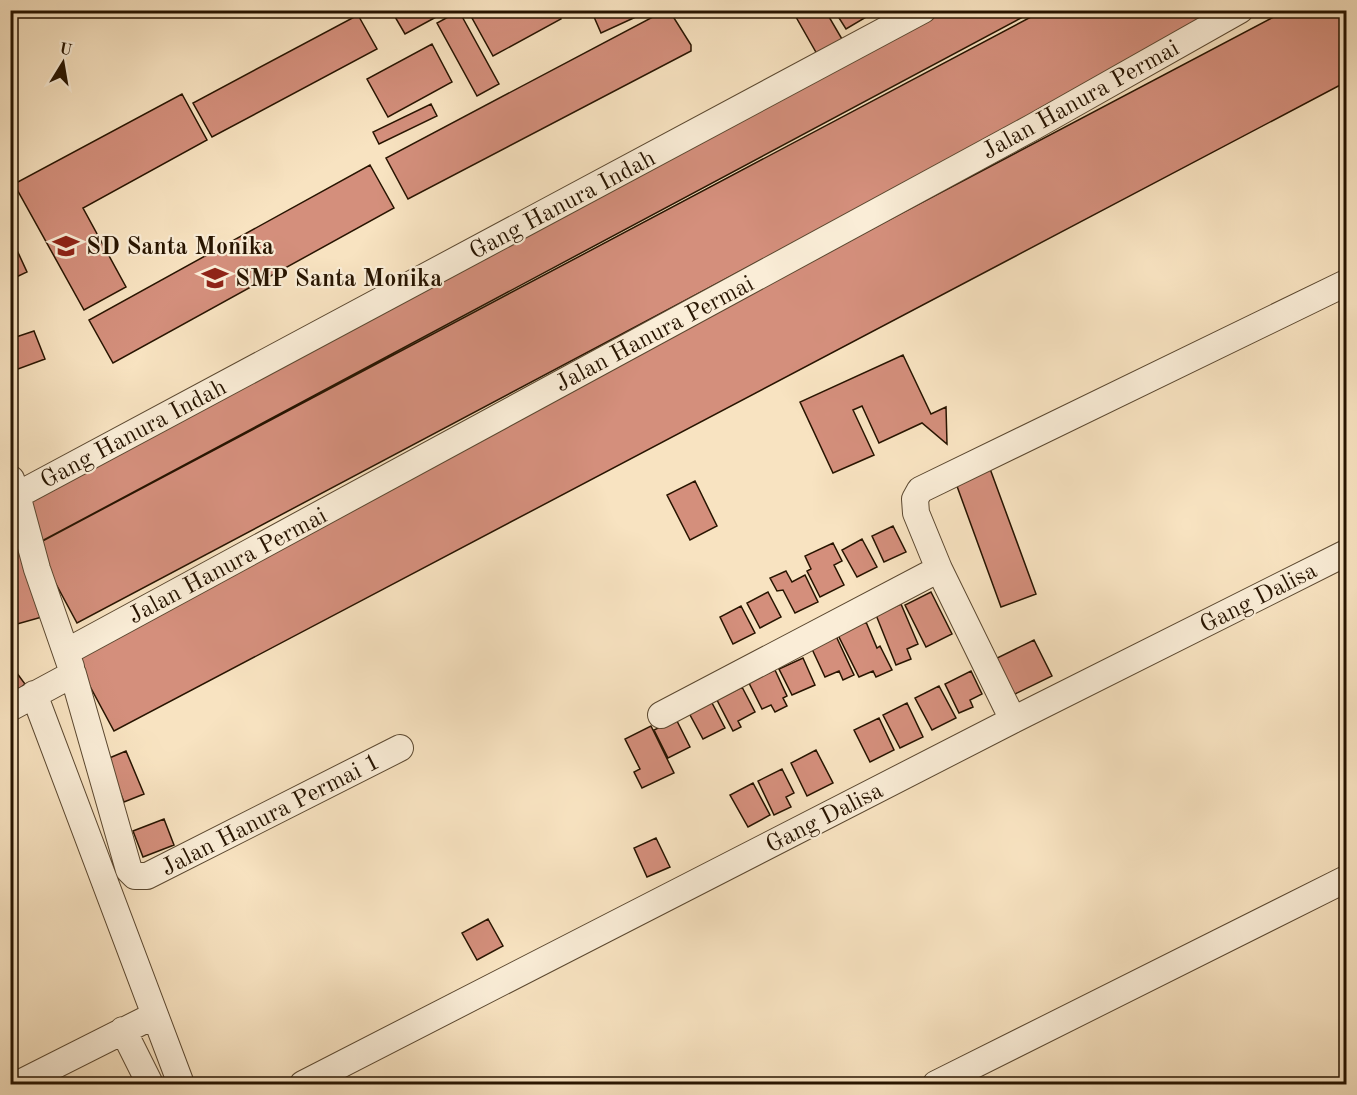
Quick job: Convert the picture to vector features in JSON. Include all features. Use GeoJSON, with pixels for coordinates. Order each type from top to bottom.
{"type":"FeatureCollection","features":[{"type":"Feature","properties":{"kind":"street","name":"Gang Hanura Indah"},"geometry":{"type":"LineString","coordinates":[[13,491],[923,10]]}},
{"type":"Feature","properties":{"kind":"street","name":"Jalan Hanura Permai"},"geometry":{"type":"LineString","coordinates":[[69,663],[1034,127],[1240,10]]}},
{"type":"Feature","properties":{"kind":"street"},"geometry":{"type":"LineString","coordinates":[[1013,720],[939,569],[916,513],[915,499],[920,490],[1347,283]]}},
{"type":"Feature","properties":{"kind":"street"},"geometry":{"type":"LineString","coordinates":[[10,708],[34,694],[69,663],[13,491]]}},
{"type":"Feature","properties":{"kind":"street","name":"Gang Dalisa"},"geometry":{"type":"LineString","coordinates":[[303,1084],[1013,720],[1347,553]]}},
{"type":"Feature","properties":{"kind":"street"},"geometry":{"type":"LineString","coordinates":[[661,715],[939,569]]}},
{"type":"Feature","properties":{"kind":"street","name":"Jalan Hanura Permai 1"},"geometry":{"type":"LineString","coordinates":[[69,663],[129,870],[135,876],[147,876],[400,747]]}},
{"type":"Feature","properties":{"kind":"street"},"geometry":{"type":"LineString","coordinates":[[34,694],[181,1084]]}},
{"type":"Feature","properties":{"kind":"street"},"geometry":{"type":"LineString","coordinates":[[936,1084],[1347,879]]}},
{"type":"Feature","properties":{"kind":"street"},"geometry":{"type":"LineString","coordinates":[[18,1084],[155,1015]]}},
{"type":"Feature","properties":{"kind":"street"},"geometry":{"type":"LineString","coordinates":[[123,1030],[150,1084]]}},
{"type":"Feature","properties":{"kind":"building"},"geometry":{"type":"Polygon","coordinates":[[[391,10],[449,10],[405,34],[391,10]]]}},
{"type":"Feature","properties":{"kind":"building"},"geometry":{"type":"Polygon","coordinates":[[[486,10],[557,10],[561,19],[493,56],[472,18],[486,10]]]}},
{"type":"Feature","properties":{"kind":"building"},"geometry":{"type":"Polygon","coordinates":[[[591,10],[651,10],[601,33],[591,10]]]}},
{"type":"Feature","properties":{"kind":"building"},"geometry":{"type":"Polygon","coordinates":[[[669,10],[691,45],[691,51],[408,199],[386,158],[669,10]]]}},
{"type":"Feature","properties":{"kind":"building"},"geometry":{"type":"Polygon","coordinates":[[[792,10],[825,10],[842,39],[817,54],[792,10]]]}},
{"type":"Feature","properties":{"kind":"building"},"geometry":{"type":"Polygon","coordinates":[[[834,10],[871,10],[873,13],[846,29],[834,10]]]}},
{"type":"Feature","properties":{"kind":"building"},"geometry":{"type":"Polygon","coordinates":[[[878,10],[894,10],[882,17],[878,10]]]}},
{"type":"Feature","properties":{"kind":"building"},"geometry":{"type":"Polygon","coordinates":[[[945,10],[1036,10],[40,542],[29,499],[945,10]]]}},
{"type":"Feature","properties":{"kind":"building"},"geometry":{"type":"Polygon","coordinates":[[[1044,10],[1233,10],[77,623],[35,545],[1044,10]]]}},
{"type":"Feature","properties":{"kind":"building"},"geometry":{"type":"Polygon","coordinates":[[[1287,10],[1346,10],[1346,82],[114,731],[71,651],[1287,10]]]}},
{"type":"Feature","properties":{"kind":"building"},"geometry":{"type":"Polygon","coordinates":[[[459,11],[499,84],[477,96],[437,23],[459,11]]]}},
{"type":"Feature","properties":{"kind":"building"},"geometry":{"type":"Polygon","coordinates":[[[358,15],[377,49],[212,137],[193,103],[358,15]]]}},
{"type":"Feature","properties":{"kind":"building"},"geometry":{"type":"Polygon","coordinates":[[[432,44],[452,82],[388,117],[367,79],[432,44]]]}},
{"type":"Feature","properties":{"kind":"building"},"geometry":{"type":"Polygon","coordinates":[[[182,94],[207,140],[83,208],[126,287],[84,310],[14,184],[182,94]]]}},
{"type":"Feature","properties":{"kind":"building"},"geometry":{"type":"Polygon","coordinates":[[[431,104],[437,116],[379,144],[373,132],[431,104]]]}},
{"type":"Feature","properties":{"kind":"building"},"geometry":{"type":"Polygon","coordinates":[[[370,165],[394,208],[113,363],[89,320],[370,165]]]}},
{"type":"Feature","properties":{"kind":"building"},"geometry":{"type":"Polygon","coordinates":[[[10,235],[27,272],[10,280],[10,235]]]}},
{"type":"Feature","properties":{"kind":"building"},"geometry":{"type":"Polygon","coordinates":[[[34,331],[45,359],[10,372],[10,339],[34,331]]]}},
{"type":"Feature","properties":{"kind":"building"},"geometry":{"type":"Polygon","coordinates":[[[903,355],[931,414],[946,407],[947,444],[922,423],[879,443],[862,406],[853,410],[874,455],[833,473],[800,402],[903,355]]]}},
{"type":"Feature","properties":{"kind":"building"},"geometry":{"type":"Polygon","coordinates":[[[989,466],[1036,594],[1001,607],[954,478],[989,466]]]}},
{"type":"Feature","properties":{"kind":"building"},"geometry":{"type":"Polygon","coordinates":[[[695,481],[717,526],[690,540],[667,495],[695,481]]]}},
{"type":"Feature","properties":{"kind":"building"},"geometry":{"type":"Polygon","coordinates":[[[10,509],[42,617],[10,626],[10,509]]]}},
{"type":"Feature","properties":{"kind":"building"},"geometry":{"type":"Polygon","coordinates":[[[893,526],[906,552],[884,562],[872,536],[893,526]]]}},
{"type":"Feature","properties":{"kind":"building"},"geometry":{"type":"Polygon","coordinates":[[[862,539],[877,567],[857,577],[842,550],[862,539]]]}},
{"type":"Feature","properties":{"kind":"building"},"geometry":{"type":"Polygon","coordinates":[[[833,543],[842,561],[834,565],[844,585],[820,597],[807,571],[811,569],[805,556],[833,543]]]}},
{"type":"Feature","properties":{"kind":"building"},"geometry":{"type":"Polygon","coordinates":[[[786,571],[792,582],[805,575],[818,602],[795,613],[783,590],[777,591],[770,578],[786,571]]]}},
{"type":"Feature","properties":{"kind":"building"},"geometry":{"type":"Polygon","coordinates":[[[768,592],[781,617],[760,628],[747,603],[768,592]]]}},
{"type":"Feature","properties":{"kind":"building"},"geometry":{"type":"Polygon","coordinates":[[[931,592],[952,634],[926,647],[905,605],[931,592]]]}},
{"type":"Feature","properties":{"kind":"building"},"geometry":{"type":"Polygon","coordinates":[[[901,604],[918,644],[907,649],[911,659],[896,665],[876,615],[901,604]]]}},
{"type":"Feature","properties":{"kind":"building"},"geometry":{"type":"Polygon","coordinates":[[[741,606],[755,633],[733,644],[720,617],[741,606]]]}},
{"type":"Feature","properties":{"kind":"building"},"geometry":{"type":"Polygon","coordinates":[[[866,622],[877,648],[880,646],[892,670],[876,677],[873,671],[859,677],[838,635],[866,622]]]}},
{"type":"Feature","properties":{"kind":"building"},"geometry":{"type":"Polygon","coordinates":[[[836,636],[854,675],[843,680],[839,671],[825,677],[811,647],[836,636]]]}},
{"type":"Feature","properties":{"kind":"building"},"geometry":{"type":"Polygon","coordinates":[[[1034,640],[1052,676],[1013,695],[995,659],[1034,640]]]}},
{"type":"Feature","properties":{"kind":"building"},"geometry":{"type":"Polygon","coordinates":[[[803,658],[815,685],[792,695],[779,669],[803,658]]]}},
{"type":"Feature","properties":{"kind":"building"},"geometry":{"type":"Polygon","coordinates":[[[10,666],[25,684],[11,695],[10,666]]]}},
{"type":"Feature","properties":{"kind":"building"},"geometry":{"type":"Polygon","coordinates":[[[775,670],[787,696],[783,698],[787,706],[775,712],[771,705],[762,709],[749,683],[775,670]]]}},
{"type":"Feature","properties":{"kind":"building"},"geometry":{"type":"Polygon","coordinates":[[[971,671],[982,694],[970,700],[973,707],[959,713],[945,684],[971,671]]]}},
{"type":"Feature","properties":{"kind":"building"},"geometry":{"type":"Polygon","coordinates":[[[939,686],[956,718],[932,730],[915,698],[939,686]]]}},
{"type":"Feature","properties":{"kind":"building"},"geometry":{"type":"Polygon","coordinates":[[[742,687],[755,712],[738,721],[741,727],[733,731],[717,700],[742,687]]]}},
{"type":"Feature","properties":{"kind":"building"},"geometry":{"type":"Polygon","coordinates":[[[711,701],[725,728],[703,739],[689,713],[711,701]]]}},
{"type":"Feature","properties":{"kind":"building"},"geometry":{"type":"Polygon","coordinates":[[[907,703],[923,737],[900,748],[883,715],[907,703]]]}},
{"type":"Feature","properties":{"kind":"building"},"geometry":{"type":"Polygon","coordinates":[[[879,718],[894,750],[870,762],[854,730],[879,718]]]}},
{"type":"Feature","properties":{"kind":"building"},"geometry":{"type":"Polygon","coordinates":[[[676,719],[690,747],[668,758],[654,730],[676,719]]]}},
{"type":"Feature","properties":{"kind":"building"},"geometry":{"type":"Polygon","coordinates":[[[651,726],[674,773],[642,788],[634,772],[640,769],[625,739],[651,726]]]}},
{"type":"Feature","properties":{"kind":"building"},"geometry":{"type":"Polygon","coordinates":[[[816,750],[833,783],[807,796],[791,763],[816,750]]]}},
{"type":"Feature","properties":{"kind":"building"},"geometry":{"type":"Polygon","coordinates":[[[126,751],[144,794],[124,802],[107,759],[126,751]]]}},
{"type":"Feature","properties":{"kind":"building"},"geometry":{"type":"Polygon","coordinates":[[[782,769],[794,793],[786,797],[791,807],[774,815],[758,781],[782,769]]]}},
{"type":"Feature","properties":{"kind":"building"},"geometry":{"type":"Polygon","coordinates":[[[753,783],[770,815],[748,827],[730,795],[753,783]]]}},
{"type":"Feature","properties":{"kind":"building"},"geometry":{"type":"Polygon","coordinates":[[[164,819],[174,845],[143,857],[133,831],[164,819]]]}},
{"type":"Feature","properties":{"kind":"building"},"geometry":{"type":"Polygon","coordinates":[[[656,838],[670,867],[647,877],[634,848],[656,838]]]}},
{"type":"Feature","properties":{"kind":"building"},"geometry":{"type":"Polygon","coordinates":[[[488,919],[503,946],[477,960],[462,933],[488,919]]]}},
{"type":"Feature","properties":{"kind":"place","name":"SD Santa Monika"},"geometry":{"type":"Point","coordinates":[66,246]}},
{"type":"Feature","properties":{"kind":"place","name":"SMP Santa Monika"},"geometry":{"type":"Point","coordinates":[215,278]}}]}
